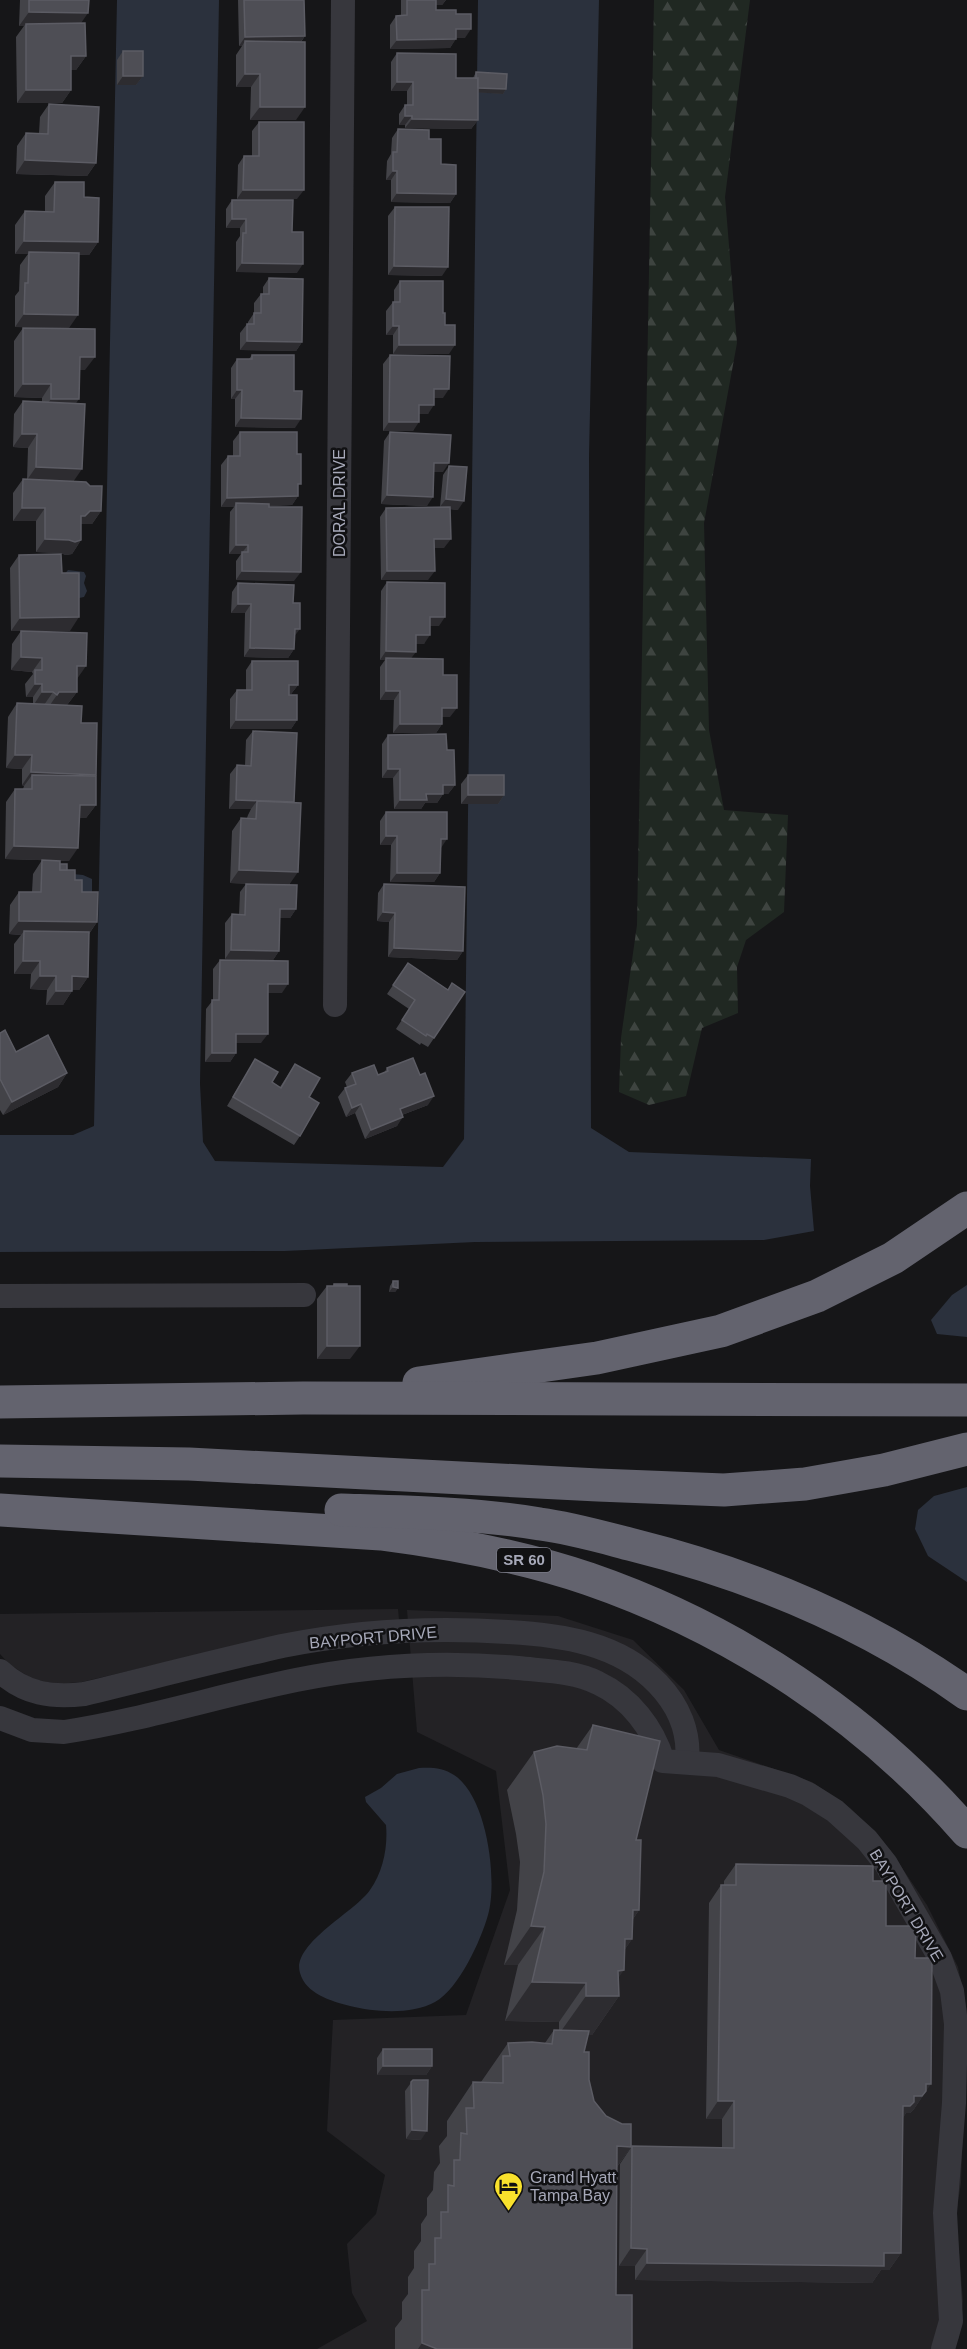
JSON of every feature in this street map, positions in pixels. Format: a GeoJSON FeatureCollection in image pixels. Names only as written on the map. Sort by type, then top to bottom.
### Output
{"type":"FeatureCollection","features":[{"type":"Feature","properties":{"kind":"highway"},"geometry":{"type":"LineString","coordinates":[[303,1398],[597,1358],[721,1330],[817,1296],[893,1258],[967,1208]]}},
{"type":"Feature","properties":{"kind":"highway"},"geometry":{"type":"LineString","coordinates":[[0,1402],[303,1398],[967,1400]]}},
{"type":"Feature","properties":{"kind":"highway"},"geometry":{"type":"LineString","coordinates":[[0,1461],[200,1465],[724,1490],[805,1484],[884,1470],[962,1451]]}},
{"type":"Feature","properties":{"kind":"highway","name":"SR 60"},"geometry":{"type":"LineString","coordinates":[[0,1500],[431,1513],[541,1524],[689,1559],[769,1587],[828,1611],[882,1640],[967,1694]]}},
{"type":"Feature","properties":{"kind":"highway","name":"SR 60"},"geometry":{"type":"LineString","coordinates":[[0,1510],[381,1534],[442,1542],[497,1553],[590,1579],[691,1622],[787,1675],[885,1749],[939,1800],[967,1832]]}},
{"type":"Feature","properties":{"kind":"street","name":"DORAL DRIVE"},"geometry":{"type":"LineString","coordinates":[[335,1005],[343,0]]}},
{"type":"Feature","properties":{"kind":"street"},"geometry":{"type":"LineString","coordinates":[[0,1296],[303,1295]]}},
{"type":"Feature","properties":{"kind":"street","name":"BAYPORT DRIVE"},"geometry":{"type":"LineString","coordinates":[[0,1671],[14,1683],[29,1690],[48,1696],[66,1696],[84,1694],[282,1647],[351,1636],[450,1630],[555,1635],[588,1643],[615,1653],[653,1679],[668,1695],[683,1724],[688,1743],[675,1762]]}},
{"type":"Feature","properties":{"kind":"street","name":"BAYPORT DRIVE"},"geometry":{"type":"LineString","coordinates":[[0,1718],[32,1730],[64,1732],[297,1680],[355,1671],[429,1664],[507,1667],[568,1674],[604,1686],[622,1698],[644,1721],[675,1762],[718,1764],[790,1786],[835,1811],[867,1840],[886,1864],[944,1965],[954,2000],[956,2039],[953,2125],[945,2213],[951,2321],[943,2349]]}},
{"type":"Feature","properties":{"kind":"shaded area"},"geometry":{"type":"Polygon","coordinates":[[[398,1609],[399,1620],[281,1635],[82,1682],[57,1684],[32,1679],[9,1664],[0,1654],[0,1614],[398,1609]]]}},
{"type":"Feature","properties":{"kind":"shaded area"},"geometry":{"type":"Polygon","coordinates":[[[407,1610],[558,1616],[633,1640],[684,1690],[719,1750],[812,1782],[850,1808],[890,1850],[927,1905],[958,1967],[967,2011],[961,2183],[956,2215],[963,2301],[959,2338],[953,2349],[317,2349],[367,2321],[352,2293],[347,2244],[376,2214],[385,2175],[327,2131],[333,2020],[466,2015],[510,1890],[496,1771],[417,1732],[407,1610]]]}},
{"type":"Feature","properties":{"kind":"green space"},"geometry":{"type":"Polygon","coordinates":[[[654,0],[750,0],[725,197],[737,343],[704,523],[709,730],[724,810],[788,815],[784,912],[746,940],[737,967],[738,1013],[702,1028],[686,1096],[649,1105],[619,1092],[621,1038],[637,925],[654,0]]]}},
{"type":"Feature","properties":{"kind":"water"},"geometry":{"type":"Polygon","coordinates":[[[117,0],[219,0],[200,1084],[203,1142],[215,1161],[443,1167],[464,1139],[478,0],[599,0],[589,456],[591,1128],[629,1152],[811,1159],[810,1186],[814,1231],[764,1240],[475,1242],[285,1251],[0,1252],[0,1135],[73,1135],[94,1126],[117,0]]]}},
{"type":"Feature","properties":{"kind":"water"},"geometry":{"type":"Polygon","coordinates":[[[68,570],[84,572],[87,591],[84,597],[79,598],[62,577],[68,570]]]}},
{"type":"Feature","properties":{"kind":"water"},"geometry":{"type":"Polygon","coordinates":[[[73,874],[92,879],[92,901],[79,901],[73,884],[73,874]]]}},
{"type":"Feature","properties":{"kind":"water"},"geometry":{"type":"Polygon","coordinates":[[[967,1285],[967,1337],[937,1334],[931,1320],[952,1295],[967,1285]]]}},
{"type":"Feature","properties":{"kind":"water"},"geometry":{"type":"Polygon","coordinates":[[[967,1487],[967,1582],[928,1556],[915,1529],[918,1510],[934,1496],[967,1487]]]}},
{"type":"Feature","properties":{"kind":"water"},"geometry":{"type":"Polygon","coordinates":[[[419,1768],[437,1769],[454,1775],[475,1801],[482,1819],[492,1881],[488,1915],[480,1937],[468,1963],[452,1986],[444,1996],[426,2006],[404,2011],[381,2011],[350,2006],[327,1999],[313,1991],[303,1980],[300,1973],[300,1962],[314,1940],[362,1899],[375,1883],[385,1850],[386,1825],[366,1802],[365,1797],[381,1788],[397,1774],[419,1768]]]}},
{"type":"Feature","properties":{"kind":"building"},"geometry":{"type":"Polygon","coordinates":[[[29,0],[89,0],[88,13],[29,12],[29,0]]]}},
{"type":"Feature","properties":{"kind":"building"},"geometry":{"type":"Polygon","coordinates":[[[244,0],[304,0],[305,36],[245,37],[244,0]]]}},
{"type":"Feature","properties":{"kind":"building"},"geometry":{"type":"Polygon","coordinates":[[[407,0],[436,0],[436,10],[456,10],[456,14],[471,14],[471,29],[456,29],[456,39],[397,40],[396,16],[407,15],[407,0]]]}},
{"type":"Feature","properties":{"kind":"building"},"geometry":{"type":"Polygon","coordinates":[[[85,23],[86,56],[71,56],[71,90],[26,90],[26,24],[85,23]]]}},
{"type":"Feature","properties":{"kind":"building"},"geometry":{"type":"Polygon","coordinates":[[[245,41],[305,42],[305,107],[260,107],[260,74],[245,74],[245,41]]]}},
{"type":"Feature","properties":{"kind":"building"},"geometry":{"type":"Polygon","coordinates":[[[123,51],[143,51],[143,76],[123,76],[123,51]]]}},
{"type":"Feature","properties":{"kind":"building"},"geometry":{"type":"Polygon","coordinates":[[[397,53],[456,54],[456,78],[478,78],[478,120],[412,119],[412,116],[405,116],[405,105],[413,105],[413,82],[397,82],[397,53]]]}},
{"type":"Feature","properties":{"kind":"building"},"geometry":{"type":"Polygon","coordinates":[[[476,72],[507,74],[506,89],[478,88],[476,72]]]}},
{"type":"Feature","properties":{"kind":"building"},"geometry":{"type":"Polygon","coordinates":[[[49,104],[99,107],[96,163],[25,160],[26,133],[48,134],[49,104]]]}},
{"type":"Feature","properties":{"kind":"building"},"geometry":{"type":"Polygon","coordinates":[[[259,122],[304,122],[304,190],[243,190],[244,156],[259,156],[259,122]]]}},
{"type":"Feature","properties":{"kind":"building"},"geometry":{"type":"Polygon","coordinates":[[[398,129],[429,130],[429,139],[441,139],[441,164],[456,165],[456,194],[397,193],[397,171],[393,171],[393,152],[397,152],[398,129]]]}},
{"type":"Feature","properties":{"kind":"building"},"geometry":{"type":"Polygon","coordinates":[[[55,182],[84,182],[84,197],[99,198],[98,242],[24,241],[25,211],[54,212],[55,182]]]}},
{"type":"Feature","properties":{"kind":"building"},"geometry":{"type":"Polygon","coordinates":[[[232,200],[293,200],[292,232],[303,232],[303,264],[242,263],[246,219],[232,219],[232,200]]]}},
{"type":"Feature","properties":{"kind":"building"},"geometry":{"type":"Polygon","coordinates":[[[395,207],[449,207],[448,267],[394,266],[395,207]]]}},
{"type":"Feature","properties":{"kind":"building"},"geometry":{"type":"Polygon","coordinates":[[[29,252],[79,253],[78,315],[24,314],[29,252]]]}},
{"type":"Feature","properties":{"kind":"building"},"geometry":{"type":"Polygon","coordinates":[[[269,278],[303,279],[302,342],[247,341],[247,324],[254,324],[254,313],[261,313],[261,294],[269,294],[269,278]]]}},
{"type":"Feature","properties":{"kind":"building"},"geometry":{"type":"Polygon","coordinates":[[[400,281],[443,281],[445,325],[455,325],[455,345],[399,345],[399,326],[393,326],[393,302],[400,302],[400,281]]]}},
{"type":"Feature","properties":{"kind":"building"},"geometry":{"type":"Polygon","coordinates":[[[23,328],[95,329],[95,357],[80,357],[79,399],[51,399],[51,384],[23,384],[23,328]]]}},
{"type":"Feature","properties":{"kind":"building"},"geometry":{"type":"Polygon","coordinates":[[[252,355],[294,355],[294,391],[302,391],[301,419],[241,418],[242,390],[237,390],[237,359],[252,359],[252,355]]]}},
{"type":"Feature","properties":{"kind":"building"},"geometry":{"type":"Polygon","coordinates":[[[390,355],[450,356],[449,389],[434,389],[434,405],[419,405],[419,422],[389,422],[390,355]]]}},
{"type":"Feature","properties":{"kind":"building"},"geometry":{"type":"Polygon","coordinates":[[[23,401],[85,404],[82,469],[36,467],[37,434],[22,434],[23,401]]]}},
{"type":"Feature","properties":{"kind":"building"},"geometry":{"type":"Polygon","coordinates":[[[240,432],[297,432],[297,454],[301,454],[301,484],[298,484],[298,496],[227,498],[228,456],[240,456],[240,432]]]}},
{"type":"Feature","properties":{"kind":"building"},"geometry":{"type":"Polygon","coordinates":[[[390,432],[451,435],[449,463],[434,463],[433,497],[387,495],[390,432]]]}},
{"type":"Feature","properties":{"kind":"building"},"geometry":{"type":"Polygon","coordinates":[[[449,466],[467,467],[464,501],[446,499],[449,466]]]}},
{"type":"Feature","properties":{"kind":"building"},"geometry":{"type":"Polygon","coordinates":[[[23,479],[86,482],[90,486],[102,486],[101,511],[90,511],[85,516],[81,516],[81,540],[75,542],[45,539],[45,508],[22,508],[23,479]]]}},
{"type":"Feature","properties":{"kind":"building"},"geometry":{"type":"Polygon","coordinates":[[[236,503],[269,504],[269,507],[302,507],[301,572],[242,571],[242,552],[248,552],[248,545],[236,545],[236,503]]]}},
{"type":"Feature","properties":{"kind":"building"},"geometry":{"type":"Polygon","coordinates":[[[450,507],[451,539],[434,539],[435,571],[387,571],[386,508],[450,507]]]}},
{"type":"Feature","properties":{"kind":"building"},"geometry":{"type":"Polygon","coordinates":[[[61,554],[62,573],[79,573],[79,617],[20,618],[19,555],[61,554]]]}},
{"type":"Feature","properties":{"kind":"building"},"geometry":{"type":"Polygon","coordinates":[[[387,582],[445,583],[445,617],[430,617],[430,635],[416,635],[416,652],[386,651],[387,582]]]}},
{"type":"Feature","properties":{"kind":"building"},"geometry":{"type":"Polygon","coordinates":[[[238,583],[294,585],[293,603],[300,603],[300,629],[295,629],[294,649],[250,648],[251,604],[238,604],[238,583]]]}},
{"type":"Feature","properties":{"kind":"building"},"geometry":{"type":"Polygon","coordinates":[[[21,631],[87,633],[86,666],[77,666],[77,692],[59,692],[57,695],[53,692],[42,692],[42,684],[35,684],[35,670],[42,670],[42,658],[21,657],[21,631]]]}},
{"type":"Feature","properties":{"kind":"building"},"geometry":{"type":"Polygon","coordinates":[[[386,658],[443,659],[443,675],[457,675],[457,708],[442,708],[442,724],[400,724],[400,691],[386,691],[386,658]]]}},
{"type":"Feature","properties":{"kind":"building"},"geometry":{"type":"Polygon","coordinates":[[[252,661],[298,661],[298,685],[289,685],[289,695],[297,695],[297,720],[236,720],[237,690],[252,690],[252,661]]]}},
{"type":"Feature","properties":{"kind":"building"},"geometry":{"type":"Polygon","coordinates":[[[17,703],[82,706],[81,723],[97,723],[96,775],[31,772],[32,755],[15,755],[17,703]]]}},
{"type":"Feature","properties":{"kind":"building"},"geometry":{"type":"Polygon","coordinates":[[[253,731],[297,733],[294,802],[236,800],[237,765],[251,766],[253,731]]]}},
{"type":"Feature","properties":{"kind":"building"},"geometry":{"type":"Polygon","coordinates":[[[446,734],[447,750],[454,750],[455,785],[443,785],[443,794],[426,794],[427,800],[400,800],[400,769],[388,769],[388,735],[446,734]]]}},
{"type":"Feature","properties":{"kind":"building"},"geometry":{"type":"Polygon","coordinates":[[[32,775],[96,776],[96,805],[80,805],[78,848],[14,846],[15,789],[32,789],[32,775]]]}},
{"type":"Feature","properties":{"kind":"building"},"geometry":{"type":"Polygon","coordinates":[[[468,775],[504,775],[504,795],[468,795],[468,775]]]}},
{"type":"Feature","properties":{"kind":"building"},"geometry":{"type":"Polygon","coordinates":[[[257,801],[301,803],[298,872],[239,870],[241,818],[256,819],[257,801]]]}},
{"type":"Feature","properties":{"kind":"building"},"geometry":{"type":"Polygon","coordinates":[[[386,812],[447,812],[447,839],[441,839],[440,873],[397,873],[397,836],[386,836],[386,812]]]}},
{"type":"Feature","properties":{"kind":"building"},"geometry":{"type":"Polygon","coordinates":[[[42,860],[60,861],[60,870],[75,870],[75,880],[82,880],[82,892],[98,892],[97,922],[19,921],[19,892],[41,892],[42,860]]]}},
{"type":"Feature","properties":{"kind":"building"},"geometry":{"type":"Polygon","coordinates":[[[60,864],[67,864],[67,870],[60,870],[60,864]]]}},
{"type":"Feature","properties":{"kind":"building"},"geometry":{"type":"Polygon","coordinates":[[[246,884],[297,885],[296,909],[280,909],[279,951],[231,950],[232,914],[245,915],[246,884]]]}},
{"type":"Feature","properties":{"kind":"building"},"geometry":{"type":"Polygon","coordinates":[[[384,884],[465,887],[463,951],[394,948],[395,913],[383,912],[384,884]]]}},
{"type":"Feature","properties":{"kind":"building"},"geometry":{"type":"Polygon","coordinates":[[[24,931],[89,932],[88,977],[72,976],[72,991],[56,991],[56,976],[40,976],[40,961],[23,961],[24,931]]]}},
{"type":"Feature","properties":{"kind":"building"},"geometry":{"type":"Polygon","coordinates":[[[220,960],[288,961],[288,984],[268,984],[268,1034],[236,1034],[236,1053],[212,1053],[212,1000],[219,1000],[220,960]]]}},
{"type":"Feature","properties":{"kind":"building"},"geometry":{"type":"Polygon","coordinates":[[[408,963],[448,990],[452,983],[465,992],[434,1038],[427,1034],[426,1036],[402,1020],[415,1000],[393,985],[408,963]]]}},
{"type":"Feature","properties":{"kind":"building"},"geometry":{"type":"Polygon","coordinates":[[[5,1030],[16,1052],[48,1035],[67,1073],[12,1102],[0,1079],[0,1033],[5,1030]]]}},
{"type":"Feature","properties":{"kind":"building"},"geometry":{"type":"Polygon","coordinates":[[[413,1058],[420,1075],[425,1073],[434,1096],[400,1109],[403,1117],[371,1130],[361,1104],[352,1108],[345,1088],[356,1084],[352,1073],[374,1065],[378,1075],[388,1071],[387,1068],[413,1058]]]}},
{"type":"Feature","properties":{"kind":"building"},"geometry":{"type":"Polygon","coordinates":[[[255,1059],[278,1072],[272,1082],[281,1088],[295,1064],[320,1078],[309,1097],[319,1103],[300,1136],[233,1097],[255,1059]]]}},
{"type":"Feature","properties":{"kind":"building"},"geometry":{"type":"Polygon","coordinates":[[[393,1281],[398,1281],[398,1288],[393,1287],[393,1281]]]}},
{"type":"Feature","properties":{"kind":"building"},"geometry":{"type":"Polygon","coordinates":[[[334,1284],[347,1284],[347,1286],[334,1286],[334,1284]]]}},
{"type":"Feature","properties":{"kind":"building"},"geometry":{"type":"Polygon","coordinates":[[[327,1286],[360,1286],[360,1346],[327,1346],[327,1286]]]}},
{"type":"Feature","properties":{"kind":"building"},"geometry":{"type":"Polygon","coordinates":[[[593,1725],[660,1741],[636,1840],[641,1840],[639,1910],[633,1910],[632,1939],[625,1939],[624,1970],[618,1971],[619,1996],[586,1996],[586,1983],[532,1982],[545,1927],[531,1926],[544,1872],[546,1824],[543,1795],[534,1752],[557,1746],[587,1750],[593,1725]]]}},
{"type":"Feature","properties":{"kind":"building"},"geometry":{"type":"Polygon","coordinates":[[[736,1864],[873,1866],[873,1881],[886,1881],[886,1926],[916,1926],[915,1958],[932,1958],[931,2084],[926,2084],[926,2091],[922,2096],[914,2096],[914,2102],[910,2106],[903,2106],[901,2253],[884,2253],[884,2266],[647,2263],[647,2249],[631,2248],[632,2146],[734,2148],[734,2101],[718,2101],[721,1885],[736,1885],[736,1864]]]}},
{"type":"Feature","properties":{"kind":"building","name":"Grand Hyatt Tampa Bay"},"geometry":{"type":"Polygon","coordinates":[[[554,2030],[589,2031],[584,2052],[589,2052],[589,2080],[594,2101],[606,2116],[622,2124],[631,2124],[631,2147],[617,2146],[616,2295],[632,2295],[632,2349],[437,2349],[422,2343],[422,2290],[429,2290],[429,2264],[435,2264],[435,2238],[441,2238],[441,2212],[448,2212],[448,2185],[454,2186],[454,2160],[460,2160],[461,2133],[467,2134],[466,2108],[474,2108],[473,2082],[503,2083],[503,2056],[510,2056],[508,2043],[552,2044],[554,2030]]]}},
{"type":"Feature","properties":{"kind":"building"},"geometry":{"type":"Polygon","coordinates":[[[383,2049],[432,2049],[432,2066],[383,2066],[383,2049]]]}},
{"type":"Feature","properties":{"kind":"building"},"geometry":{"type":"Polygon","coordinates":[[[428,2080],[427,2131],[412,2130],[411,2082],[428,2080]]]}},
{"type":"Feature","properties":{"kind":"place","name":"Grand Hyatt Tampa Bay"},"geometry":{"type":"Point","coordinates":[509,2212]}}]}
